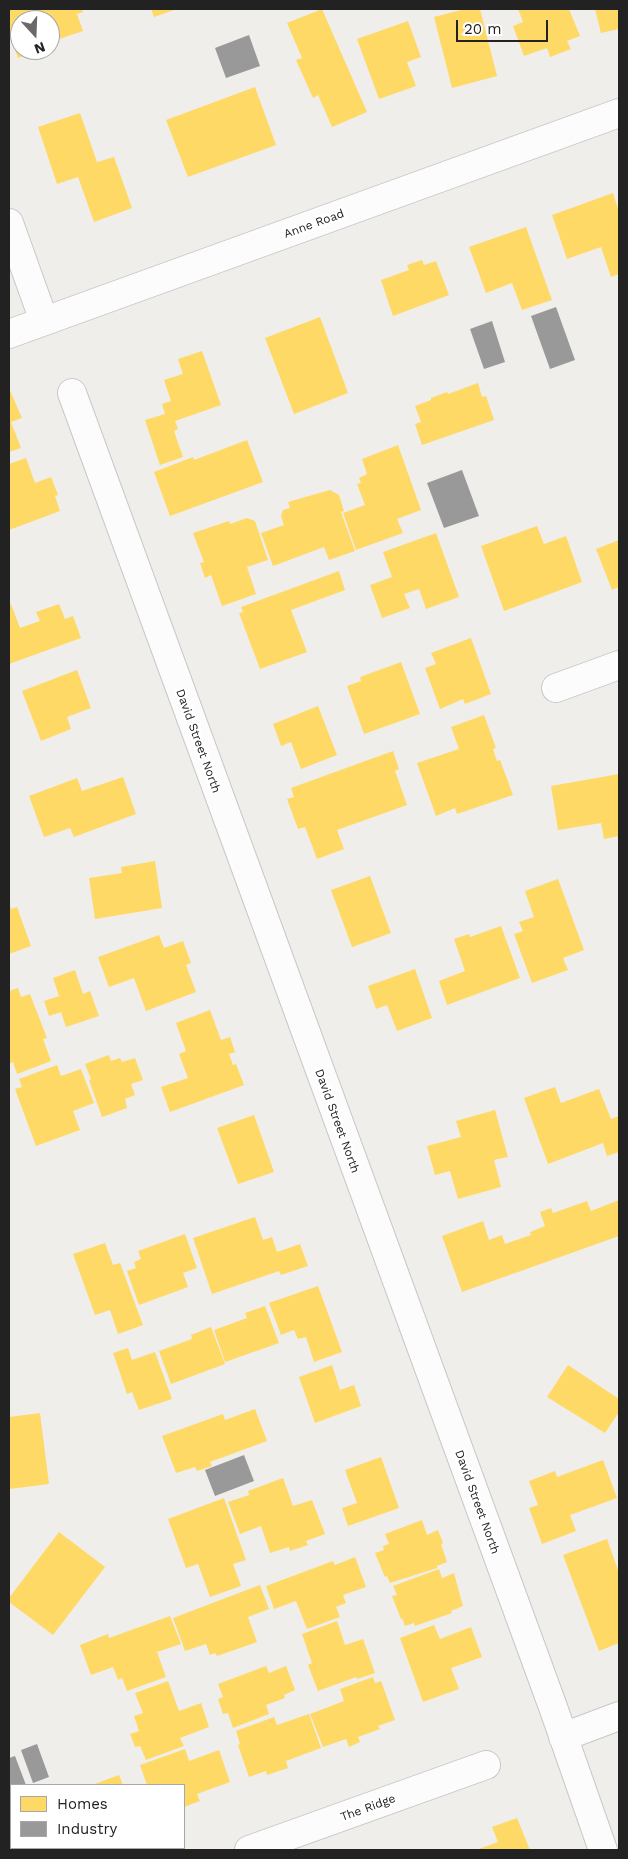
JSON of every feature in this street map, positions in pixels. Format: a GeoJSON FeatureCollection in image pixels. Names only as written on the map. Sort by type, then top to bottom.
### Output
{"type":"FeatureCollection","features":[{"type":"Feature","properties":{"kind":"street","name":"Anne Road"},"geometry":{"type":"LineString","coordinates":[[9,334],[619,113]]}},
{"type":"Feature","properties":{"kind":"street"},"geometry":{"type":"LineString","coordinates":[[9,223],[44,321]]}},
{"type":"Feature","properties":{"kind":"street","name":"David Street North"},"geometry":{"type":"LineString","coordinates":[[72,392],[563,1737],[602,1850]]}},
{"type":"Feature","properties":{"kind":"street"},"geometry":{"type":"LineString","coordinates":[[556,688],[619,665]]}},
{"type":"Feature","properties":{"kind":"street"},"geometry":{"type":"LineString","coordinates":[[563,1737],[619,1716]]}},
{"type":"Feature","properties":{"kind":"street","name":"The Ridge"},"geometry":{"type":"LineString","coordinates":[[249,1850],[486,1765]]}},
{"type":"Feature","properties":{"kind":"building: Homes"},"geometry":{"type":"Polygon","coordinates":[[[9,9],[82,9],[83,12],[77,14],[83,31],[60,39],[60,10],[10,10],[10,37],[9,9]]]}},
{"type":"Feature","properties":{"kind":"building: Homes"},"geometry":{"type":"Polygon","coordinates":[[[151,9],[177,9],[154,17],[151,9]]]}},
{"type":"Feature","properties":{"kind":"building: Homes"},"geometry":{"type":"Polygon","coordinates":[[[322,9],[367,112],[332,127],[318,95],[313,98],[296,60],[302,58],[287,23],[322,9]]]}},
{"type":"Feature","properties":{"kind":"building: Homes"},"geometry":{"type":"Polygon","coordinates":[[[465,9],[480,9],[497,76],[452,88],[434,17],[465,9]]]}},
{"type":"Feature","properties":{"kind":"building: Homes"},"geometry":{"type":"Polygon","coordinates":[[[518,9],[569,9],[580,36],[567,41],[571,49],[550,57],[547,48],[524,56],[513,26],[523,22],[518,9]]]}},
{"type":"Feature","properties":{"kind":"building: Homes"},"geometry":{"type":"Polygon","coordinates":[[[595,9],[619,9],[619,29],[601,33],[595,9]]]}},
{"type":"Feature","properties":{"kind":"building: Homes"},"geometry":{"type":"Polygon","coordinates":[[[408,21],[421,57],[407,62],[416,86],[379,99],[357,39],[408,21]]]}},
{"type":"Feature","properties":{"kind":"building: Homes"},"geometry":{"type":"Polygon","coordinates":[[[255,87],[276,145],[188,177],[166,120],[255,87]]]}},
{"type":"Feature","properties":{"kind":"building: Homes"},"geometry":{"type":"Polygon","coordinates":[[[80,113],[97,162],[114,157],[132,208],[94,222],[78,177],[57,184],[38,127],[80,113]]]}},
{"type":"Feature","properties":{"kind":"building: Homes"},"geometry":{"type":"Polygon","coordinates":[[[613,193],[619,212],[619,274],[611,277],[601,247],[567,259],[552,215],[613,193]]]}},
{"type":"Feature","properties":{"kind":"building: Homes"},"geometry":{"type":"Polygon","coordinates":[[[526,227],[552,300],[522,310],[512,283],[486,293],[469,247],[526,227]]]}},
{"type":"Feature","properties":{"kind":"building: Homes"},"geometry":{"type":"Polygon","coordinates":[[[422,260],[424,265],[436,261],[449,295],[393,316],[381,280],[409,270],[407,265],[422,260]]]}},
{"type":"Feature","properties":{"kind":"building: Homes"},"geometry":{"type":"Polygon","coordinates":[[[320,317],[348,393],[294,414],[265,338],[320,317]]]}},
{"type":"Feature","properties":{"kind":"building: Homes"},"geometry":{"type":"Polygon","coordinates":[[[202,351],[221,405],[175,421],[178,429],[174,431],[183,457],[160,465],[145,420],[165,414],[162,404],[171,401],[164,380],[183,374],[178,359],[202,351]]]}},
{"type":"Feature","properties":{"kind":"building: Homes"},"geometry":{"type":"Polygon","coordinates":[[[478,383],[482,397],[486,396],[494,420],[422,445],[415,424],[421,422],[415,406],[447,392],[448,394],[478,383]]]}},
{"type":"Feature","properties":{"kind":"building: Homes"},"geometry":{"type":"Polygon","coordinates":[[[9,388],[22,418],[11,422],[21,448],[9,452],[9,388]]]}},
{"type":"Feature","properties":{"kind":"building: Homes"},"geometry":{"type":"Polygon","coordinates":[[[247,440],[263,482],[170,516],[154,472],[193,457],[194,460],[247,440]]]}},
{"type":"Feature","properties":{"kind":"building: Homes"},"geometry":{"type":"Polygon","coordinates":[[[398,445],[421,510],[397,519],[403,533],[356,550],[343,513],[365,505],[357,484],[361,483],[359,478],[367,474],[362,459],[398,445]]]}},
{"type":"Feature","properties":{"kind":"building: Homes"},"geometry":{"type":"Polygon","coordinates":[[[26,458],[35,483],[51,477],[58,495],[55,496],[60,511],[9,530],[9,464],[26,458]]]}},
{"type":"Feature","properties":{"kind":"building: Homes"},"geometry":{"type":"Polygon","coordinates":[[[330,490],[339,495],[344,511],[341,512],[355,551],[329,560],[324,547],[273,566],[261,533],[284,525],[281,516],[283,510],[290,508],[288,502],[330,490]]]}},
{"type":"Feature","properties":{"kind":"building: Homes"},"geometry":{"type":"Polygon","coordinates":[[[247,518],[255,521],[268,560],[247,567],[256,594],[222,606],[211,575],[205,578],[200,563],[204,562],[193,533],[229,521],[230,524],[247,518]]]}},
{"type":"Feature","properties":{"kind":"building: Homes"},"geometry":{"type":"Polygon","coordinates":[[[537,526],[544,544],[566,536],[582,582],[504,611],[481,546],[537,526]]]}},
{"type":"Feature","properties":{"kind":"building: Homes"},"geometry":{"type":"Polygon","coordinates":[[[436,533],[459,597],[426,609],[419,589],[404,594],[410,608],[382,618],[370,585],[392,577],[383,552],[436,533]]]}},
{"type":"Feature","properties":{"kind":"building: Homes"},"geometry":{"type":"Polygon","coordinates":[[[619,540],[619,587],[612,590],[596,549],[619,540]]]}},
{"type":"Feature","properties":{"kind":"building: Homes"},"geometry":{"type":"Polygon","coordinates":[[[339,571],[345,590],[291,610],[307,652],[260,669],[239,613],[243,612],[241,607],[339,571]]]}},
{"type":"Feature","properties":{"kind":"building: Homes"},"geometry":{"type":"Polygon","coordinates":[[[11,604],[20,628],[40,621],[36,612],[59,604],[65,619],[73,616],[81,638],[9,664],[9,605],[11,604]]]}},
{"type":"Feature","properties":{"kind":"building: Homes"},"geometry":{"type":"Polygon","coordinates":[[[471,638],[491,694],[465,704],[463,699],[440,709],[425,668],[436,664],[431,653],[471,638]]]}},
{"type":"Feature","properties":{"kind":"building: Homes"},"geometry":{"type":"Polygon","coordinates":[[[401,662],[420,714],[364,734],[347,686],[361,681],[360,677],[401,662]]]}},
{"type":"Feature","properties":{"kind":"building: Homes"},"geometry":{"type":"Polygon","coordinates":[[[77,670],[91,708],[67,717],[71,729],[41,741],[22,691],[77,670]]]}},
{"type":"Feature","properties":{"kind":"building: Homes"},"geometry":{"type":"Polygon","coordinates":[[[318,706],[337,755],[301,769],[291,742],[281,746],[273,724],[318,706]]]}},
{"type":"Feature","properties":{"kind":"building: Homes"},"geometry":{"type":"Polygon","coordinates":[[[484,715],[496,748],[493,749],[497,761],[500,760],[513,795],[457,814],[455,808],[436,816],[417,763],[459,749],[451,727],[484,715]]]}},
{"type":"Feature","properties":{"kind":"building: Homes"},"geometry":{"type":"Polygon","coordinates":[[[393,751],[399,769],[395,771],[407,805],[337,830],[344,849],[317,859],[305,827],[298,829],[287,799],[294,797],[291,788],[393,751]]]}},
{"type":"Feature","properties":{"kind":"building: Homes"},"geometry":{"type":"Polygon","coordinates":[[[619,774],[619,836],[604,839],[601,823],[558,830],[551,786],[619,774]]]}},
{"type":"Feature","properties":{"kind":"building: Homes"},"geometry":{"type":"Polygon","coordinates":[[[123,777],[136,814],[74,837],[70,828],[44,837],[29,796],[77,778],[82,791],[123,777]]]}},
{"type":"Feature","properties":{"kind":"building: Homes"},"geometry":{"type":"Polygon","coordinates":[[[155,861],[162,908],[95,919],[89,878],[122,873],[121,867],[155,861]]]}},
{"type":"Feature","properties":{"kind":"building: Homes"},"geometry":{"type":"Polygon","coordinates":[[[370,876],[391,933],[352,947],[331,890],[370,876]]]}},
{"type":"Feature","properties":{"kind":"building: Homes"},"geometry":{"type":"Polygon","coordinates":[[[558,879],[584,950],[563,958],[568,970],[532,983],[514,934],[523,931],[519,922],[534,917],[525,891],[558,879]]]}},
{"type":"Feature","properties":{"kind":"building: Homes"},"geometry":{"type":"Polygon","coordinates":[[[9,902],[11,909],[17,907],[31,946],[9,954],[9,902]]]}},
{"type":"Feature","properties":{"kind":"building: Homes"},"geometry":{"type":"Polygon","coordinates":[[[501,926],[520,978],[447,1005],[439,981],[465,971],[454,939],[469,934],[470,937],[501,926]]]}},
{"type":"Feature","properties":{"kind":"building: Homes"},"geometry":{"type":"Polygon","coordinates":[[[159,935],[164,948],[183,941],[191,963],[186,965],[196,992],[146,1011],[134,978],[109,987],[98,957],[159,935]]]}},
{"type":"Feature","properties":{"kind":"building: Homes"},"geometry":{"type":"Polygon","coordinates":[[[415,969],[432,1018],[397,1031],[387,1005],[376,1009],[368,986],[415,969]]]}},
{"type":"Feature","properties":{"kind":"building: Homes"},"geometry":{"type":"Polygon","coordinates":[[[75,970],[83,994],[90,991],[99,1016],[66,1027],[61,1012],[49,1016],[44,1001],[59,996],[53,978],[75,970]]]}},
{"type":"Feature","properties":{"kind":"building: Homes"},"geometry":{"type":"Polygon","coordinates":[[[18,988],[21,997],[30,994],[47,1038],[43,1039],[51,1061],[17,1074],[13,1062],[9,1064],[9,991],[18,988]]]}},
{"type":"Feature","properties":{"kind":"building: Homes"},"geometry":{"type":"Polygon","coordinates":[[[210,1010],[221,1040],[230,1037],[235,1052],[229,1054],[233,1065],[236,1064],[244,1085],[170,1112],[161,1087],[188,1078],[179,1054],[186,1051],[176,1023],[210,1010]]]}},
{"type":"Feature","properties":{"kind":"building: Homes"},"geometry":{"type":"Polygon","coordinates":[[[109,1055],[111,1061],[120,1058],[122,1062],[135,1058],[143,1080],[131,1084],[135,1095],[125,1099],[127,1108],[102,1117],[85,1064],[109,1055]]]}},
{"type":"Feature","properties":{"kind":"building: Homes"},"geometry":{"type":"Polygon","coordinates":[[[57,1065],[61,1076],[81,1069],[94,1103],[73,1111],[80,1130],[36,1146],[15,1089],[22,1087],[19,1079],[57,1065]]]}},
{"type":"Feature","properties":{"kind":"building: Homes"},"geometry":{"type":"Polygon","coordinates":[[[555,1087],[561,1103],[599,1089],[611,1119],[619,1116],[619,1152],[607,1156],[603,1143],[548,1164],[524,1098],[555,1087]]]}},
{"type":"Feature","properties":{"kind":"building: Homes"},"geometry":{"type":"Polygon","coordinates":[[[495,1110],[508,1157],[494,1160],[501,1187],[458,1199],[450,1171],[435,1175],[427,1146],[461,1137],[456,1121],[495,1110]]]}},
{"type":"Feature","properties":{"kind":"building: Homes"},"geometry":{"type":"Polygon","coordinates":[[[254,1115],[274,1172],[238,1184],[217,1128],[254,1115]]]}},
{"type":"Feature","properties":{"kind":"building: Homes"},"geometry":{"type":"Polygon","coordinates":[[[619,1200],[619,1236],[462,1292],[442,1236],[483,1221],[489,1240],[502,1235],[505,1244],[531,1235],[530,1232],[545,1226],[540,1212],[551,1208],[553,1213],[587,1201],[591,1211],[619,1200]]]}},
{"type":"Feature","properties":{"kind":"building: Homes"},"geometry":{"type":"Polygon","coordinates":[[[255,1217],[263,1240],[272,1237],[277,1252],[300,1244],[308,1266],[281,1275],[279,1271],[212,1294],[193,1238],[255,1217]]]}},
{"type":"Feature","properties":{"kind":"building: Homes"},"geometry":{"type":"Polygon","coordinates":[[[185,1234],[197,1268],[183,1273],[188,1287],[139,1305],[127,1271],[136,1268],[134,1262],[141,1259],[138,1251],[185,1234]]]}},
{"type":"Feature","properties":{"kind":"building: Homes"},"geometry":{"type":"Polygon","coordinates":[[[105,1243],[113,1265],[120,1263],[143,1325],[118,1334],[110,1310],[95,1315],[73,1254],[105,1243]]]}},
{"type":"Feature","properties":{"kind":"building: Homes"},"geometry":{"type":"Polygon","coordinates":[[[318,1286],[342,1352],[314,1362],[306,1337],[298,1339],[294,1330],[281,1335],[269,1303],[318,1286]]]}},
{"type":"Feature","properties":{"kind":"building: Homes"},"geometry":{"type":"Polygon","coordinates":[[[265,1306],[279,1343],[225,1362],[214,1330],[247,1318],[245,1313],[265,1306]]]}},
{"type":"Feature","properties":{"kind":"building: Homes"},"geometry":{"type":"Polygon","coordinates":[[[211,1327],[225,1364],[171,1384],[159,1351],[192,1339],[191,1335],[211,1327]]]}},
{"type":"Feature","properties":{"kind":"building: Homes"},"geometry":{"type":"Polygon","coordinates":[[[128,1348],[132,1360],[155,1352],[172,1399],[139,1410],[132,1392],[127,1394],[113,1353],[128,1348]]]}},
{"type":"Feature","properties":{"kind":"building: Homes"},"geometry":{"type":"Polygon","coordinates":[[[332,1365],[340,1390],[354,1385],[361,1406],[315,1423],[299,1377],[332,1365]]]}},
{"type":"Feature","properties":{"kind":"building: Homes"},"geometry":{"type":"Polygon","coordinates":[[[568,1365],[619,1399],[619,1412],[605,1433],[547,1397],[568,1365]]]}},
{"type":"Feature","properties":{"kind":"building: Homes"},"geometry":{"type":"Polygon","coordinates":[[[255,1409],[267,1441],[210,1462],[212,1466],[197,1471],[195,1467],[176,1473],[162,1436],[223,1414],[225,1420],[255,1409]]]}},
{"type":"Feature","properties":{"kind":"building: Homes"},"geometry":{"type":"Polygon","coordinates":[[[40,1413],[49,1484],[10,1489],[9,1417],[40,1413]]]}},
{"type":"Feature","properties":{"kind":"building: Homes"},"geometry":{"type":"Polygon","coordinates":[[[381,1457],[399,1508],[348,1526],[342,1508],[357,1503],[345,1470],[381,1457]]]}},
{"type":"Feature","properties":{"kind":"building: Homes"},"geometry":{"type":"Polygon","coordinates":[[[603,1460],[617,1498],[570,1515],[576,1531],[542,1544],[529,1508],[538,1505],[529,1481],[555,1471],[557,1477],[603,1460]]]}},
{"type":"Feature","properties":{"kind":"building: Homes"},"geometry":{"type":"Polygon","coordinates":[[[283,1478],[293,1506],[312,1500],[325,1534],[306,1541],[308,1545],[290,1551],[289,1547],[270,1553],[261,1526],[240,1534],[228,1502],[249,1495],[248,1491],[283,1478]]]}},
{"type":"Feature","properties":{"kind":"building: Homes"},"geometry":{"type":"Polygon","coordinates":[[[224,1498],[246,1560],[233,1564],[241,1586],[210,1597],[198,1564],[186,1568],[168,1519],[224,1498]]]}},
{"type":"Feature","properties":{"kind":"building: Homes"},"geometry":{"type":"Polygon","coordinates":[[[422,1520],[427,1535],[438,1530],[447,1562],[437,1566],[437,1568],[390,1583],[387,1576],[385,1577],[375,1553],[384,1550],[383,1546],[389,1544],[385,1534],[422,1520]]]}},
{"type":"Feature","properties":{"kind":"building: Homes"},"geometry":{"type":"Polygon","coordinates":[[[59,1532],[105,1567],[53,1635],[9,1602],[9,1598],[59,1532]]]}},
{"type":"Feature","properties":{"kind":"building: Homes"},"geometry":{"type":"Polygon","coordinates":[[[607,1539],[619,1573],[619,1643],[599,1651],[563,1555],[607,1539]]]}},
{"type":"Feature","properties":{"kind":"building: Homes"},"geometry":{"type":"Polygon","coordinates":[[[355,1557],[366,1587],[343,1595],[346,1603],[336,1607],[340,1617],[307,1629],[296,1601],[274,1609],[266,1586],[333,1561],[335,1565],[355,1557]]]}},
{"type":"Feature","properties":{"kind":"building: Homes"},"geometry":{"type":"Polygon","coordinates":[[[439,1569],[442,1578],[454,1573],[463,1606],[451,1611],[452,1613],[415,1626],[414,1623],[405,1626],[392,1596],[397,1595],[393,1586],[439,1569]]]}},
{"type":"Feature","properties":{"kind":"building: Homes"},"geometry":{"type":"Polygon","coordinates":[[[260,1585],[269,1609],[248,1617],[257,1642],[217,1656],[215,1653],[210,1655],[206,1644],[185,1651],[173,1618],[260,1585]]]}},
{"type":"Feature","properties":{"kind":"building: Homes"},"geometry":{"type":"Polygon","coordinates":[[[170,1616],[181,1644],[157,1652],[166,1677],[127,1691],[122,1678],[118,1680],[113,1667],[91,1675],[80,1645],[108,1634],[109,1638],[170,1616]]]}},
{"type":"Feature","properties":{"kind":"building: Homes"},"geometry":{"type":"Polygon","coordinates":[[[337,1621],[345,1645],[363,1639],[375,1673],[357,1679],[356,1677],[318,1691],[308,1665],[312,1663],[302,1634],[337,1621]]]}},
{"type":"Feature","properties":{"kind":"building: Homes"},"geometry":{"type":"Polygon","coordinates":[[[434,1625],[440,1639],[471,1627],[482,1657],[451,1668],[459,1689],[423,1702],[400,1638],[434,1625]]]}},
{"type":"Feature","properties":{"kind":"building: Homes"},"geometry":{"type":"Polygon","coordinates":[[[266,1666],[269,1673],[286,1666],[295,1690],[284,1695],[285,1698],[266,1705],[269,1714],[233,1728],[228,1713],[223,1714],[218,1699],[223,1697],[218,1684],[266,1666]]]}},
{"type":"Feature","properties":{"kind":"building: Homes"},"geometry":{"type":"Polygon","coordinates":[[[373,1677],[375,1683],[381,1681],[395,1720],[378,1726],[380,1729],[358,1737],[360,1742],[349,1747],[346,1739],[323,1747],[310,1714],[344,1701],[340,1689],[373,1677]]]}},
{"type":"Feature","properties":{"kind":"building: Homes"},"geometry":{"type":"Polygon","coordinates":[[[168,1681],[179,1711],[201,1703],[209,1727],[180,1738],[184,1746],[146,1760],[140,1746],[135,1747],[130,1734],[139,1731],[134,1716],[143,1713],[135,1693],[168,1681]]]}},
{"type":"Feature","properties":{"kind":"building: Homes"},"geometry":{"type":"Polygon","coordinates":[[[309,1714],[321,1748],[286,1761],[288,1768],[267,1775],[266,1771],[249,1777],[238,1745],[240,1744],[236,1731],[274,1717],[277,1725],[309,1714]]]}},
{"type":"Feature","properties":{"kind":"building: Homes"},"geometry":{"type":"Polygon","coordinates":[[[185,1749],[189,1761],[219,1750],[230,1782],[197,1794],[200,1801],[185,1807],[185,1784],[147,1784],[140,1765],[185,1749]]]}},
{"type":"Feature","properties":{"kind":"building: Homes"},"geometry":{"type":"Polygon","coordinates":[[[119,1775],[123,1784],[95,1784],[119,1775]]]}},
{"type":"Feature","properties":{"kind":"building: Homes"},"geometry":{"type":"Polygon","coordinates":[[[9,1803],[10,1849],[32,1850],[9,1850],[9,1803]]]}},
{"type":"Feature","properties":{"kind":"building: Homes"},"geometry":{"type":"Polygon","coordinates":[[[517,1818],[530,1850],[476,1850],[498,1842],[492,1827],[517,1818]]]}},
{"type":"Feature","properties":{"kind":"building: Industry"},"geometry":{"type":"Polygon","coordinates":[[[249,35],[260,66],[226,78],[215,48],[249,35]]]}},
{"type":"Feature","properties":{"kind":"building: Industry"},"geometry":{"type":"Polygon","coordinates":[[[556,307],[575,360],[550,369],[531,316],[556,307]]]}},
{"type":"Feature","properties":{"kind":"building: Industry"},"geometry":{"type":"Polygon","coordinates":[[[492,321],[505,362],[484,369],[470,329],[492,321]]]}},
{"type":"Feature","properties":{"kind":"building: Industry"},"geometry":{"type":"Polygon","coordinates":[[[462,470],[479,516],[444,528],[427,483],[462,470]]]}},
{"type":"Feature","properties":{"kind":"building: Industry"},"geometry":{"type":"Polygon","coordinates":[[[244,1455],[254,1481],[215,1496],[205,1470],[244,1455]]]}},
{"type":"Feature","properties":{"kind":"building: Industry"},"geometry":{"type":"Polygon","coordinates":[[[37,1744],[49,1777],[33,1783],[21,1750],[37,1744]]]}},
{"type":"Feature","properties":{"kind":"building: Industry"},"geometry":{"type":"Polygon","coordinates":[[[15,1756],[26,1784],[10,1784],[9,1792],[9,1758],[15,1756]]]}}]}
